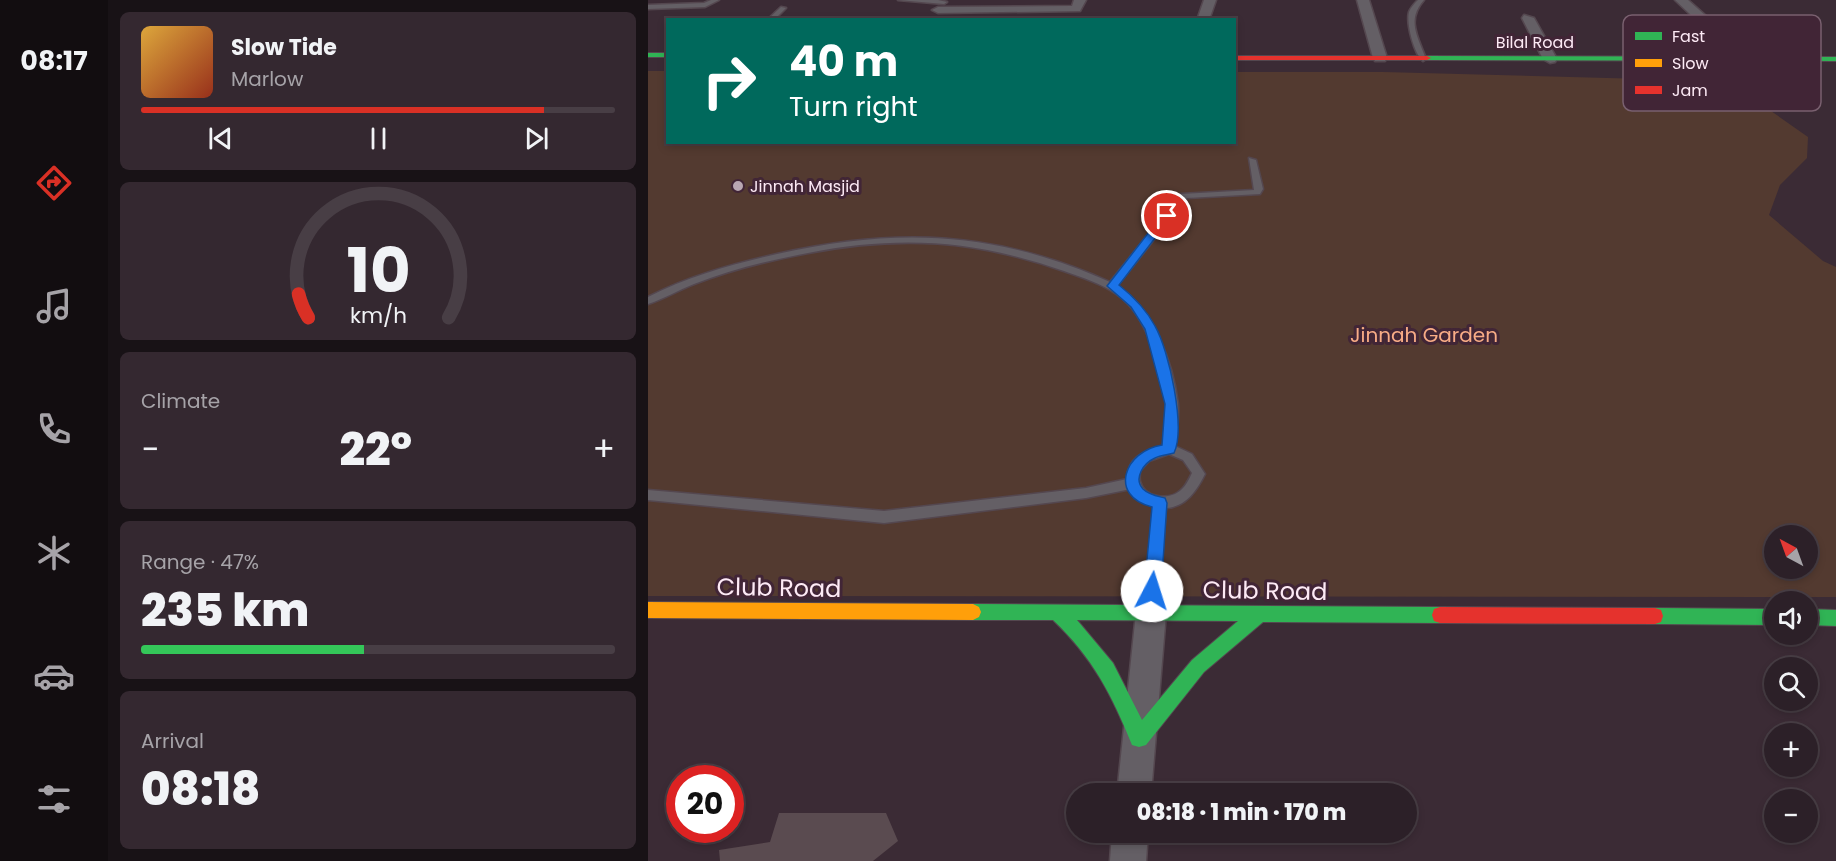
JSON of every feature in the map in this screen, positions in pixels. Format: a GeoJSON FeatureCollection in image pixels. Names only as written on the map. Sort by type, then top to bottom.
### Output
{"type":"FeatureCollection","features":[{"type":"Feature","properties":{"kind":"main road"},"geometry":{"type":"LineString","coordinates":[[648,55],[666,55]]}},
{"type":"Feature","properties":{"kind":"main road","name":"Bilal Road"},"geometry":{"type":"LineString","coordinates":[[1236,58],[1623,59]]}},
{"type":"Feature","properties":{"kind":"main road","name":"Bilal Road"},"geometry":{"type":"LineString","coordinates":[[1821,59],[1836,59]]}},
{"type":"Feature","properties":{"kind":"main road"},"geometry":{"type":"LineString","coordinates":[[648,62],[666,62]]}},
{"type":"Feature","properties":{"kind":"main road","name":"Bilal Road"},"geometry":{"type":"LineString","coordinates":[[1236,63],[1623,64]]}},
{"type":"Feature","properties":{"kind":"main road","name":"Bilal Road"},"geometry":{"type":"LineString","coordinates":[[1821,65],[1836,65]]}},
{"type":"Feature","properties":{"kind":"main road","name":"Club Road"},"geometry":{"type":"LineString","coordinates":[[648,610],[1764,617]]}},
{"type":"Feature","properties":{"kind":"main road"},"geometry":{"type":"LineString","coordinates":[[1057,613],[1084,636],[1107,664],[1126,698],[1139,738]]}},
{"type":"Feature","properties":{"kind":"main road"},"geometry":{"type":"LineString","coordinates":[[1139,738],[1198,666],[1260,614]]}},
{"type":"Feature","properties":{"kind":"main road"},"geometry":{"type":"LineString","coordinates":[[1818,617],[1836,618]]}},
{"type":"Feature","properties":{"kind":"street"},"geometry":{"type":"LineString","coordinates":[[940,8],[1076,9],[1080,0]]}},
{"type":"Feature","properties":{"kind":"street"},"geometry":{"type":"LineString","coordinates":[[1204,18],[1210,0]]}},
{"type":"Feature","properties":{"kind":"street"},"geometry":{"type":"LineString","coordinates":[[1363,0],[1380,58]]}},
{"type":"Feature","properties":{"kind":"street"},"geometry":{"type":"LineString","coordinates":[[1681,0],[1698,15]]}},
{"type":"Feature","properties":{"kind":"street"},"geometry":{"type":"LineString","coordinates":[[1528,18],[1550,59]]}},
{"type":"Feature","properties":{"kind":"street"},"geometry":{"type":"LineString","coordinates":[[1135,783],[1151,613]]}},
{"type":"Feature","properties":{"kind":"street"},"geometry":{"type":"LineString","coordinates":[[1128,861],[1129,843]]}},
{"type":"Feature","properties":{"kind":"lane"},"geometry":{"type":"LineString","coordinates":[[650,6],[661,0]]}},
{"type":"Feature","properties":{"kind":"lane"},"geometry":{"type":"LineString","coordinates":[[650,6],[705,4],[716,0]]}},
{"type":"Feature","properties":{"kind":"lane"},"geometry":{"type":"LineString","coordinates":[[901,0],[940,8]]}},
{"type":"Feature","properties":{"kind":"lane"},"geometry":{"type":"LineString","coordinates":[[1421,0],[1414,6],[1410,22],[1423,58]]}},
{"type":"Feature","properties":{"kind":"lane"},"geometry":{"type":"LineString","coordinates":[[772,18],[783,8]]}},
{"type":"Feature","properties":{"kind":"lane"},"geometry":{"type":"LineString","coordinates":[[1112,286],[1181,198],[1257,192],[1260,189],[1252,160]]}},
{"type":"Feature","properties":{"kind":"lane"},"geometry":{"type":"LineString","coordinates":[[648,301],[682,282],[764,260],[819,246],[898,237],[971,242],[1053,263],[1112,286],[1135,305],[1151,329],[1172,404],[1169,449]]}},
{"type":"Feature","properties":{"kind":"lane"},"geometry":{"type":"LineString","coordinates":[[1169,449],[1183,452],[1193,460],[1199,474],[1193,489],[1179,500],[1160,503],[1147,500],[1138,493],[1132,483],[1133,471],[1141,459],[1154,452],[1169,449]]}},
{"type":"Feature","properties":{"kind":"lane"},"geometry":{"type":"LineString","coordinates":[[648,495],[884,517],[1086,493],[1132,483]]}},
{"type":"Feature","properties":{"kind":"lane"},"geometry":{"type":"LineString","coordinates":[[1151,613],[1160,503]]}},
{"type":"Feature","properties":{"kind":"green space","name":"Jinnah Garden"},"geometry":{"type":"Polygon","coordinates":[[[648,71],[666,71],[666,144],[1236,144],[1236,72],[1383,72],[1623,78],[1623,111],[1771,111],[1808,137],[1807,158],[1780,185],[1769,215],[1823,261],[1836,267],[1836,597],[1818,597],[1818,591],[1764,591],[1764,597],[648,596],[648,71]]]}},
{"type":"Feature","properties":{"kind":"building"},"geometry":{"type":"Polygon","coordinates":[[[779,813],[886,813],[898,841],[873,861],[720,861],[719,850],[770,842],[779,813]]]}},
{"type":"Feature","properties":{"kind":"traffic: fast"},"geometry":{"type":"LineString","coordinates":[[648,55],[666,55]]}},
{"type":"Feature","properties":{"kind":"traffic: fast"},"geometry":{"type":"LineString","coordinates":[[1427,58],[1623,58]]}},
{"type":"Feature","properties":{"kind":"traffic: fast"},"geometry":{"type":"LineString","coordinates":[[1821,59],[1836,59]]}},
{"type":"Feature","properties":{"kind":"traffic: fast"},"geometry":{"type":"LineString","coordinates":[[973,612],[1440,615]]}},
{"type":"Feature","properties":{"kind":"traffic: fast"},"geometry":{"type":"LineString","coordinates":[[1057,613],[1085,640],[1107,670],[1139,738]]}},
{"type":"Feature","properties":{"kind":"traffic: fast"},"geometry":{"type":"LineString","coordinates":[[1139,738],[1198,666],[1260,614]]}},
{"type":"Feature","properties":{"kind":"traffic: fast"},"geometry":{"type":"LineString","coordinates":[[1655,616],[1764,617]]}},
{"type":"Feature","properties":{"kind":"traffic: fast"},"geometry":{"type":"LineString","coordinates":[[1818,617],[1836,618]]}},
{"type":"Feature","properties":{"kind":"traffic: slow"},"geometry":{"type":"LineString","coordinates":[[648,610],[973,612]]}},
{"type":"Feature","properties":{"kind":"traffic: jam"},"geometry":{"type":"LineString","coordinates":[[1236,58],[1427,58]]}},
{"type":"Feature","properties":{"kind":"traffic: jam"},"geometry":{"type":"LineString","coordinates":[[1440,615],[1655,616]]}},
{"type":"Feature","properties":{"kind":"place","name":"Jinnah Masjid"},"geometry":{"type":"Point","coordinates":[738,186]}},
{"type":"Feature","properties":{"kind":"route"},"geometry":{"type":"LineString","coordinates":[[1152,591],[1160,503],[1147,500],[1138,493],[1132,483],[1133,471],[1141,459],[1154,452],[1169,449],[1172,404],[1151,329],[1135,305],[1112,286],[1167,216]]}}]}
